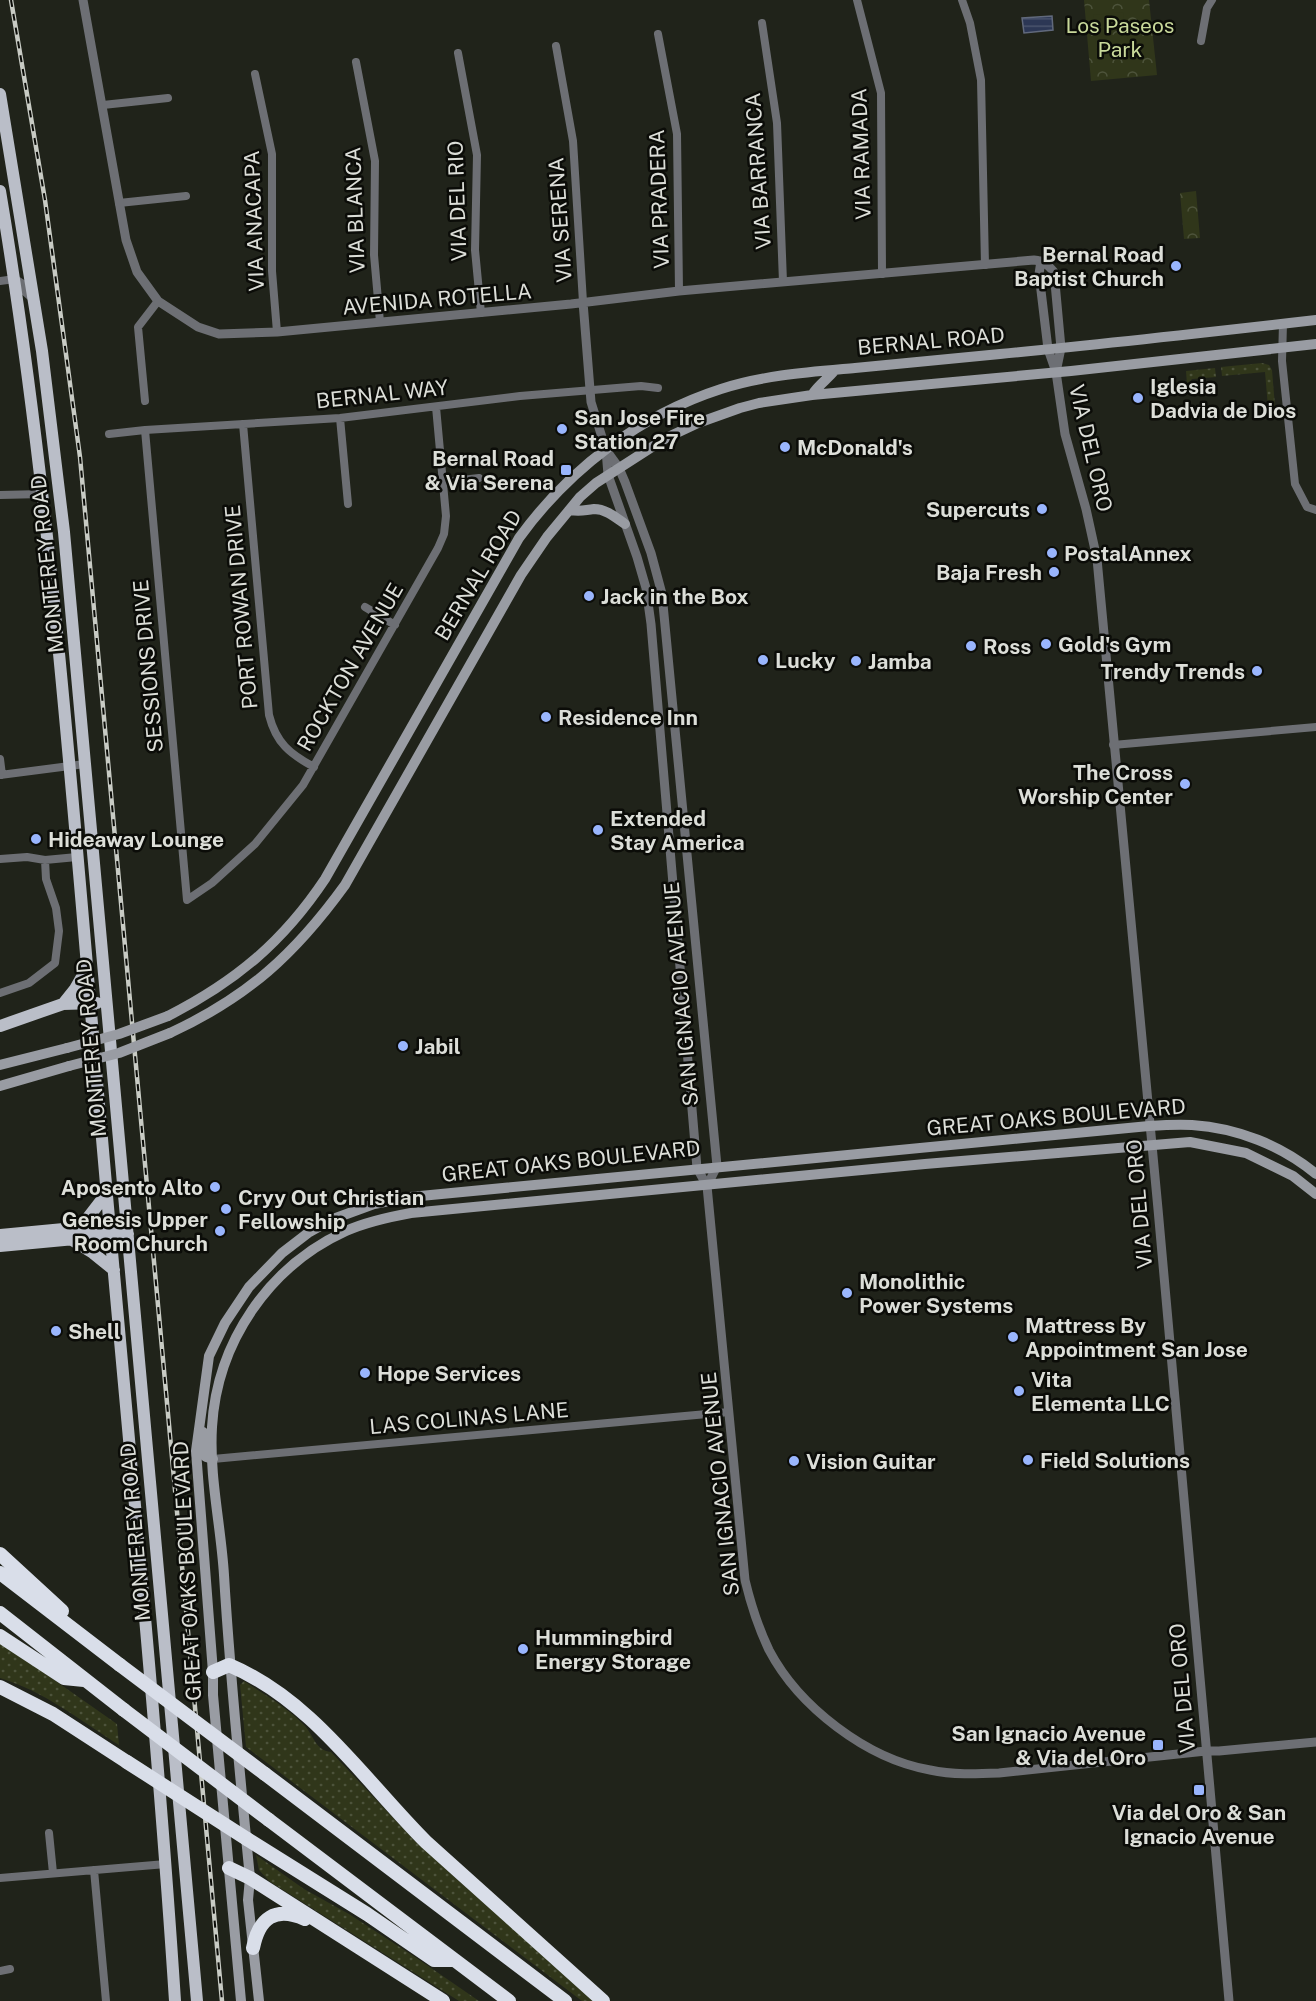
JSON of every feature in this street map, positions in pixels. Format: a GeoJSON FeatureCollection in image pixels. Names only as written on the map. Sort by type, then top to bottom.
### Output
{"type":"FeatureCollection","features":[{"type":"Feature","properties":{"kind":"highway"},"geometry":{"type":"LineString","coordinates":[[0,1554],[62,1611],[75,1630]]}},
{"type":"Feature","properties":{"kind":"highway"},"geometry":{"type":"LineString","coordinates":[[0,1574],[564,2001]]}},
{"type":"Feature","properties":{"kind":"highway"},"geometry":{"type":"LineString","coordinates":[[0,1613],[84,1680],[509,2001]]}},
{"type":"Feature","properties":{"kind":"highway"},"geometry":{"type":"LineString","coordinates":[[0,1636],[64,1678],[84,1680]]}},
{"type":"Feature","properties":{"kind":"highway"},"geometry":{"type":"LineString","coordinates":[[213,1672],[230,1665],[254,1677],[281,1695],[316,1724],[426,1842],[603,2001]]}},
{"type":"Feature","properties":{"kind":"highway"},"geometry":{"type":"LineString","coordinates":[[0,1687],[53,1714],[276,1858],[368,1914],[434,1960],[454,1960]]}},
{"type":"Feature","properties":{"kind":"highway"},"geometry":{"type":"LineString","coordinates":[[229,1868],[250,1878],[443,2001]]}},
{"type":"Feature","properties":{"kind":"highway"},"geometry":{"type":"LineString","coordinates":[[253,1947],[259,1927],[276,1914],[299,1916],[328,1929]]}},
{"type":"Feature","properties":{"kind":"main road","name":"MONTEREY ROAD"},"geometry":{"type":"LineString","coordinates":[[0,93],[34,299],[61,504],[197,2001]]}},
{"type":"Feature","properties":{"kind":"main road","name":"MONTEREY ROAD"},"geometry":{"type":"LineString","coordinates":[[0,191],[15,279],[43,494],[139,1535],[175,2001]]}},
{"type":"Feature","properties":{"kind":"main road","name":"BERNAL ROAD"},"geometry":{"type":"LineString","coordinates":[[0,1065],[119,1034],[168,1017],[212,993],[240,973],[271,946],[307,905],[336,861],[519,538],[555,494],[583,467],[661,415],[722,389],[782,376],[1316,320]]}},
{"type":"Feature","properties":{"kind":"main road","name":"BERNAL ROAD"},"geometry":{"type":"LineString","coordinates":[[0,1086],[119,1053],[170,1033],[206,1016],[253,985],[287,955],[323,915],[345,885],[521,575],[547,537],[588,490],[666,438],[714,417],[759,403],[812,395],[1316,344]]}},
{"type":"Feature","properties":{"kind":"main road"},"geometry":{"type":"LineString","coordinates":[[812,395],[835,370]]}},
{"type":"Feature","properties":{"kind":"main road"},"geometry":{"type":"LineString","coordinates":[[570,510],[581,512],[598,509],[608,512],[625,524]]}},
{"type":"Feature","properties":{"kind":"main road"},"geometry":{"type":"LineString","coordinates":[[63,1004],[75,989],[87,967]]}},
{"type":"Feature","properties":{"kind":"main road"},"geometry":{"type":"LineString","coordinates":[[0,1026],[63,1004],[107,1003]]}},
{"type":"Feature","properties":{"kind":"main road","name":"GREAT OAKS BOULEVARD"},"geometry":{"type":"LineString","coordinates":[[241,2001],[213,1695],[196,1451],[209,1356],[225,1323],[249,1287],[282,1253],[317,1228],[348,1213],[374,1204],[410,1197],[1149,1126],[1190,1124],[1228,1129],[1253,1137],[1301,1161],[1316,1174]]}},
{"type":"Feature","properties":{"kind":"main road","name":"GREAT OAKS BOULEVARD"},"geometry":{"type":"LineString","coordinates":[[259,2001],[248,1900],[250,1878],[230,1665],[212,1429],[214,1405],[225,1361],[233,1342],[253,1307],[292,1265],[323,1243],[345,1232],[372,1222],[409,1214],[925,1164],[1190,1142],[1246,1153],[1293,1176],[1316,1194]]}},
{"type":"Feature","properties":{"kind":"main road"},"geometry":{"type":"LineString","coordinates":[[925,1164],[930,1146]]}},
{"type":"Feature","properties":{"kind":"main road"},"geometry":{"type":"LineString","coordinates":[[503,1188],[504,1204]]}},
{"type":"Feature","properties":{"kind":"main road"},"geometry":{"type":"LineString","coordinates":[[80,1228],[107,1193]]}},
{"type":"Feature","properties":{"kind":"main road"},"geometry":{"type":"LineString","coordinates":[[0,1235],[80,1228],[128,1229]]}},
{"type":"Feature","properties":{"kind":"main road"},"geometry":{"type":"LineString","coordinates":[[0,1246],[72,1240],[110,1230]]}},
{"type":"Feature","properties":{"kind":"main road"},"geometry":{"type":"LineString","coordinates":[[72,1240],[114,1270]]}},
{"type":"Feature","properties":{"kind":"main road"},"geometry":{"type":"LineString","coordinates":[[198,1424],[203,1431],[204,1453],[206,1457],[213,1459]]}},
{"type":"Feature","properties":{"kind":"street","name":"AVENIDA ROTELLA"},"geometry":{"type":"LineString","coordinates":[[83,0],[126,240],[137,273],[158,301],[198,327],[219,334],[277,332],[679,291],[1041,261]]}},
{"type":"Feature","properties":{"kind":"street","name":"VIA RAMADA"},"geometry":{"type":"LineString","coordinates":[[857,0],[881,93],[882,274]]}},
{"type":"Feature","properties":{"kind":"street"},"geometry":{"type":"LineString","coordinates":[[962,0],[970,23],[981,80],[985,265]]}},
{"type":"Feature","properties":{"kind":"street"},"geometry":{"type":"LineString","coordinates":[[1201,41],[1207,8],[1212,0]]}},
{"type":"Feature","properties":{"kind":"street","name":"VIA BARRANCA"},"geometry":{"type":"LineString","coordinates":[[762,23],[777,123],[783,282]]}},
{"type":"Feature","properties":{"kind":"street","name":"VIA PRADERA"},"geometry":{"type":"LineString","coordinates":[[658,34],[677,134],[679,291]]}},
{"type":"Feature","properties":{"kind":"street","name":"VIA SERENA"},"geometry":{"type":"LineString","coordinates":[[556,46],[573,141],[589,392]]}},
{"type":"Feature","properties":{"kind":"street","name":"VIA DEL RIO"},"geometry":{"type":"LineString","coordinates":[[458,53],[477,155],[475,250],[481,313]]}},
{"type":"Feature","properties":{"kind":"street","name":"VIA BLANCA"},"geometry":{"type":"LineString","coordinates":[[356,62],[375,161],[374,255],[380,322]]}},
{"type":"Feature","properties":{"kind":"street","name":"VIA ANACAPA"},"geometry":{"type":"LineString","coordinates":[[255,74],[272,154],[272,271],[277,332]]}},
{"type":"Feature","properties":{"kind":"street"},"geometry":{"type":"LineString","coordinates":[[103,105],[168,98]]}},
{"type":"Feature","properties":{"kind":"street"},"geometry":{"type":"LineString","coordinates":[[119,203],[186,196]]}},
{"type":"Feature","properties":{"kind":"street","name":"VIA DEL ORO"},"geometry":{"type":"LineString","coordinates":[[1056,372],[1061,348],[1054,272],[1049,265],[1041,261],[1039,274],[1048,349],[1056,372],[1065,434],[1095,549],[1228,2001]]}},
{"type":"Feature","properties":{"kind":"street"},"geometry":{"type":"LineString","coordinates":[[0,281],[15,279],[23,284],[25,292],[34,299]]}},
{"type":"Feature","properties":{"kind":"street"},"geometry":{"type":"LineString","coordinates":[[145,401],[138,327],[158,301]]}},
{"type":"Feature","properties":{"kind":"street"},"geometry":{"type":"LineString","coordinates":[[1283,323],[1281,347],[1295,484],[1307,507],[1316,510]]}},
{"type":"Feature","properties":{"kind":"street","name":"BERNAL WAY"},"geometry":{"type":"LineString","coordinates":[[109,434],[340,418],[520,396],[641,387],[658,388]]}},
{"type":"Feature","properties":{"kind":"street","name":"SAN IGNACIO AVENUE"},"geometry":{"type":"LineString","coordinates":[[589,392],[606,450],[608,475],[637,557],[651,624],[697,1168],[707,1186],[745,1580],[754,1616],[770,1651],[785,1676],[825,1718],[848,1736],[900,1762],[930,1770],[969,1775],[1316,1742]]}},
{"type":"Feature","properties":{"kind":"street","name":"ROCKTON AVENUE"},"geometry":{"type":"LineString","coordinates":[[187,900],[212,883],[255,844],[303,785],[438,548],[444,534],[446,516],[436,407]]}},
{"type":"Feature","properties":{"kind":"street"},"geometry":{"type":"LineString","coordinates":[[340,418],[348,504]]}},
{"type":"Feature","properties":{"kind":"street","name":"PORT ROWAN DRIVE"},"geometry":{"type":"LineString","coordinates":[[243,424],[269,715],[273,730],[284,746],[298,759],[314,767]]}},
{"type":"Feature","properties":{"kind":"street","name":"SESSIONS DRIVE"},"geometry":{"type":"LineString","coordinates":[[144,430],[187,900]]}},
{"type":"Feature","properties":{"kind":"street","name":"SAN IGNACIO AVENUE"},"geometry":{"type":"LineString","coordinates":[[606,450],[619,468],[661,585],[717,1166]]}},
{"type":"Feature","properties":{"kind":"street"},"geometry":{"type":"LineString","coordinates":[[444,482],[479,478]]}},
{"type":"Feature","properties":{"kind":"street"},"geometry":{"type":"LineString","coordinates":[[0,495],[43,494]]}},
{"type":"Feature","properties":{"kind":"street"},"geometry":{"type":"LineString","coordinates":[[365,607],[395,625]]}},
{"type":"Feature","properties":{"kind":"street"},"geometry":{"type":"LineString","coordinates":[[658,717],[674,720]]}},
{"type":"Feature","properties":{"kind":"street"},"geometry":{"type":"LineString","coordinates":[[1113,745],[1316,727]]}},
{"type":"Feature","properties":{"kind":"street"},"geometry":{"type":"LineString","coordinates":[[0,759],[1,775],[85,764]]}},
{"type":"Feature","properties":{"kind":"street"},"geometry":{"type":"LineString","coordinates":[[0,859],[27,857],[45,860],[77,857]]}},
{"type":"Feature","properties":{"kind":"street"},"geometry":{"type":"LineString","coordinates":[[0,993],[29,983],[55,963],[59,931],[56,908],[46,879],[45,860]]}},
{"type":"Feature","properties":{"kind":"street"},"geometry":{"type":"LineString","coordinates":[[707,1186],[717,1166]]}},
{"type":"Feature","properties":{"kind":"street","name":"LAS COLINAS LANE"},"geometry":{"type":"LineString","coordinates":[[213,1459],[729,1412]]}},
{"type":"Feature","properties":{"kind":"street"},"geometry":{"type":"LineString","coordinates":[[50,1833],[53,1873]]}},
{"type":"Feature","properties":{"kind":"street"},"geometry":{"type":"LineString","coordinates":[[0,1878],[166,1864]]}},
{"type":"Feature","properties":{"kind":"street"},"geometry":{"type":"LineString","coordinates":[[94,1870],[106,2001]]}},
{"type":"Feature","properties":{"kind":"street"},"geometry":{"type":"LineString","coordinates":[[0,1971],[10,1969]]}},
{"type":"Feature","properties":{"kind":"green space","name":"Los Paseos Park"},"geometry":{"type":"Polygon","coordinates":[[[1084,0],[1149,0],[1157,75],[1091,81],[1084,0]]]}},
{"type":"Feature","properties":{"kind":"green space"},"geometry":{"type":"Polygon","coordinates":[[[1123,12],[1124,26],[1095,29],[1093,15],[1123,12]]]}},
{"type":"Feature","properties":{"kind":"green space"},"geometry":{"type":"Polygon","coordinates":[[[1127,33],[1129,47],[1097,51],[1095,37],[1127,33]]]}},
{"type":"Feature","properties":{"kind":"green space"},"geometry":{"type":"Polygon","coordinates":[[[1196,191],[1200,238],[1184,239],[1180,193],[1196,191]]]}},
{"type":"Feature","properties":{"kind":"green space"},"geometry":{"type":"Polygon","coordinates":[[[1262,363],[1269,365],[1272,370],[1275,406],[1268,407],[1265,372],[1222,376],[1221,367],[1262,363]]]}},
{"type":"Feature","properties":{"kind":"green space"},"geometry":{"type":"Polygon","coordinates":[[[1215,368],[1216,377],[1192,379],[1187,385],[1186,371],[1215,368]]]}},
{"type":"Feature","properties":{"kind":"green space"},"geometry":{"type":"Polygon","coordinates":[[[0,1642],[117,1724],[119,1745],[47,1699],[0,1678],[0,1642]]]}},
{"type":"Feature","properties":{"kind":"green space"},"geometry":{"type":"Polygon","coordinates":[[[244,1681],[298,1719],[318,1746],[331,1752],[414,1840],[600,2001],[582,2001],[246,1747],[240,1685],[244,1681]]]}},
{"type":"Feature","properties":{"kind":"green space"},"geometry":{"type":"Polygon","coordinates":[[[256,1855],[304,1889],[349,1914],[479,2001],[459,2001],[269,1881],[259,1870],[256,1855]]]}},
{"type":"Feature","properties":{"kind":"water"},"geometry":{"type":"Polygon","coordinates":[[[1052,16],[1053,30],[1024,33],[1022,18],[1052,16]]]}},
{"type":"Feature","properties":{"kind":"railway"},"geometry":{"type":"LineString","coordinates":[[11,0],[45,200],[80,457],[222,2001]]}},
{"type":"Feature","properties":{"kind":"place","name":"Bernal Road Baptist Church"},"geometry":{"type":"Point","coordinates":[1176,266]}},
{"type":"Feature","properties":{"kind":"place","name":"Iglesia Dadvia de Dios"},"geometry":{"type":"Point","coordinates":[1138,398]}},
{"type":"Feature","properties":{"kind":"place","name":"San Jose Fire Station 27"},"geometry":{"type":"Point","coordinates":[562,429]}},
{"type":"Feature","properties":{"kind":"place","name":"McDonald's"},"geometry":{"type":"Point","coordinates":[785,447]}},
{"type":"Feature","properties":{"kind":"place","name":"Bernal Road & Via Serena"},"geometry":{"type":"Point","coordinates":[566,470]}},
{"type":"Feature","properties":{"kind":"place","name":"Supercuts"},"geometry":{"type":"Point","coordinates":[1042,509]}},
{"type":"Feature","properties":{"kind":"place","name":"PostalAnnex"},"geometry":{"type":"Point","coordinates":[1052,553]}},
{"type":"Feature","properties":{"kind":"place","name":"Baja Fresh"},"geometry":{"type":"Point","coordinates":[1054,572]}},
{"type":"Feature","properties":{"kind":"place","name":"Jack in the Box"},"geometry":{"type":"Point","coordinates":[589,596]}},
{"type":"Feature","properties":{"kind":"place","name":"Gold's Gym"},"geometry":{"type":"Point","coordinates":[1046,644]}},
{"type":"Feature","properties":{"kind":"place","name":"Ross"},"geometry":{"type":"Point","coordinates":[971,646]}},
{"type":"Feature","properties":{"kind":"place","name":"Lucky"},"geometry":{"type":"Point","coordinates":[763,660]}},
{"type":"Feature","properties":{"kind":"place","name":"Jamba"},"geometry":{"type":"Point","coordinates":[856,661]}},
{"type":"Feature","properties":{"kind":"place","name":"Trendy Trends"},"geometry":{"type":"Point","coordinates":[1257,671]}},
{"type":"Feature","properties":{"kind":"place","name":"Residence Inn"},"geometry":{"type":"Point","coordinates":[546,717]}},
{"type":"Feature","properties":{"kind":"place","name":"The Cross Worship Center"},"geometry":{"type":"Point","coordinates":[1185,784]}},
{"type":"Feature","properties":{"kind":"place","name":"Extended Stay America"},"geometry":{"type":"Point","coordinates":[598,830]}},
{"type":"Feature","properties":{"kind":"place","name":"Hideaway Lounge"},"geometry":{"type":"Point","coordinates":[36,839]}},
{"type":"Feature","properties":{"kind":"place","name":"Jabil"},"geometry":{"type":"Point","coordinates":[403,1046]}},
{"type":"Feature","properties":{"kind":"place","name":"Aposento Alto"},"geometry":{"type":"Point","coordinates":[215,1187]}},
{"type":"Feature","properties":{"kind":"place","name":"Cryy Out Christian Fellowship"},"geometry":{"type":"Point","coordinates":[226,1209]}},
{"type":"Feature","properties":{"kind":"place","name":"Genesis Upper Room Church"},"geometry":{"type":"Point","coordinates":[220,1231]}},
{"type":"Feature","properties":{"kind":"place","name":"Monolithic Power Systems"},"geometry":{"type":"Point","coordinates":[847,1293]}},
{"type":"Feature","properties":{"kind":"place","name":"Shell"},"geometry":{"type":"Point","coordinates":[56,1331]}},
{"type":"Feature","properties":{"kind":"place","name":"Mattress By Appointment San Jose"},"geometry":{"type":"Point","coordinates":[1013,1337]}},
{"type":"Feature","properties":{"kind":"place","name":"Hope Services"},"geometry":{"type":"Point","coordinates":[365,1373]}},
{"type":"Feature","properties":{"kind":"place","name":"Vita Elementa LLC"},"geometry":{"type":"Point","coordinates":[1019,1391]}},
{"type":"Feature","properties":{"kind":"place","name":"Field Solutions"},"geometry":{"type":"Point","coordinates":[1028,1460]}},
{"type":"Feature","properties":{"kind":"place","name":"Vision Guitar"},"geometry":{"type":"Point","coordinates":[794,1461]}},
{"type":"Feature","properties":{"kind":"place","name":"Hummingbird Energy Storage"},"geometry":{"type":"Point","coordinates":[523,1649]}},
{"type":"Feature","properties":{"kind":"place","name":"San Ignacio Avenue & Via del Oro"},"geometry":{"type":"Point","coordinates":[1158,1745]}},
{"type":"Feature","properties":{"kind":"place","name":"Via del Oro & San Ignacio Avenue"},"geometry":{"type":"Point","coordinates":[1199,1790]}}]}
